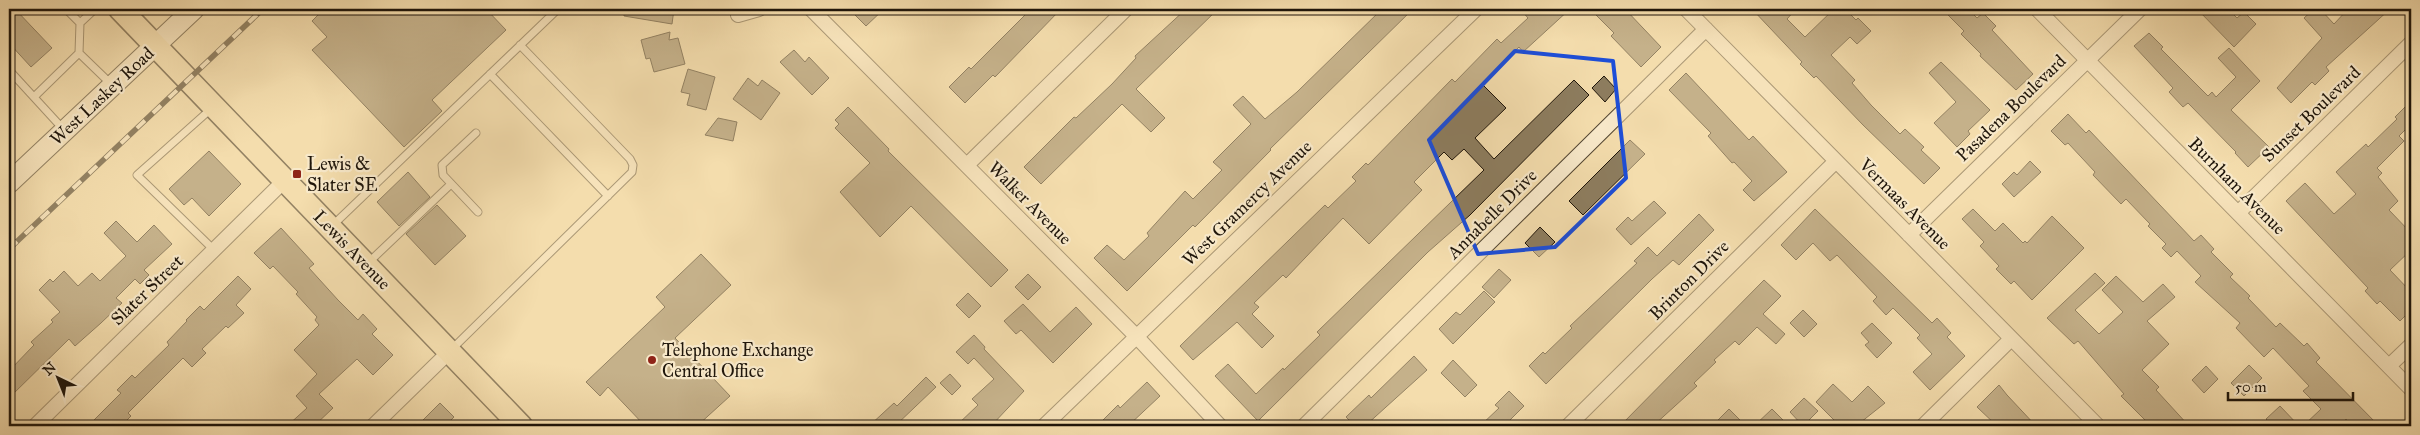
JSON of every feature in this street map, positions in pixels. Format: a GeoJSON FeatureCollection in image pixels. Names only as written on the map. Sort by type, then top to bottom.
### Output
{"type":"FeatureCollection","features":[{"type":"Feature","properties":{"kind":"main road","name":"Lewis Avenue"},"geometry":{"type":"LineString","coordinates":[[120,9],[521,426]]}},
{"type":"Feature","properties":{"kind":"main road","name":"West Laskey Road"},"geometry":{"type":"LineString","coordinates":[[9,183],[194,9]]}},
{"type":"Feature","properties":{"kind":"street"},"geometry":{"type":"LineString","coordinates":[[738,15],[759,9]]}},
{"type":"Feature","properties":{"kind":"street","name":"Walker Avenue"},"geometry":{"type":"LineString","coordinates":[[811,9],[1136,336],[1220,426]]}},
{"type":"Feature","properties":{"kind":"street"},"geometry":{"type":"LineString","coordinates":[[966,165],[1126,9]]}},
{"type":"Feature","properties":{"kind":"street","name":"West Gramercy Avenue"},"geometry":{"type":"LineString","coordinates":[[1044,426],[1476,9]]}},
{"type":"Feature","properties":{"kind":"street","name":"Vermaas Avenue"},"geometry":{"type":"LineString","coordinates":[[1686,9],[2098,426]]}},
{"type":"Feature","properties":{"kind":"street","name":"Burnham Avenue"},"geometry":{"type":"LineString","coordinates":[[2037,9],[2411,389]]}},
{"type":"Feature","properties":{"kind":"street","name":"Pasadena Boulevard"},"geometry":{"type":"LineString","coordinates":[[1909,235],[2140,9]]}},
{"type":"Feature","properties":{"kind":"street","name":"Annabelle Drive"},"geometry":{"type":"LineString","coordinates":[[1304,426],[1706,29]]}},
{"type":"Feature","properties":{"kind":"street","name":"Sunset Boulevard"},"geometry":{"type":"LineString","coordinates":[[2238,213],[2411,43]]}},
{"type":"Feature","properties":{"kind":"street","name":"Brinton Drive"},"geometry":{"type":"LineString","coordinates":[[1568,426],[1836,160]]}},
{"type":"Feature","properties":{"kind":"street","name":"Slater Street"},"geometry":{"type":"LineString","coordinates":[[35,426],[285,180]]}},
{"type":"Feature","properties":{"kind":"street"},"geometry":{"type":"LineString","coordinates":[[1923,426],[2011,339]]}},
{"type":"Feature","properties":{"kind":"street"},"geometry":{"type":"LineString","coordinates":[[2389,366],[2411,345]]}},
{"type":"Feature","properties":{"kind":"street"},"geometry":{"type":"LineString","coordinates":[[373,426],[449,352]]}},
{"type":"Feature","properties":{"kind":"lane"},"geometry":{"type":"LineString","coordinates":[[66,9],[80,23]]}},
{"type":"Feature","properties":{"kind":"lane"},"geometry":{"type":"LineString","coordinates":[[34,97],[79,53],[80,23],[95,9]]}},
{"type":"Feature","properties":{"kind":"lane"},"geometry":{"type":"LineString","coordinates":[[330,228],[558,9]]}},
{"type":"Feature","properties":{"kind":"lane"},"geometry":{"type":"LineString","coordinates":[[449,352],[632,172],[633,165],[630,159],[520,45]]}},
{"type":"Feature","properties":{"kind":"lane"},"geometry":{"type":"LineString","coordinates":[[79,53],[112,86]]}},
{"type":"Feature","properties":{"kind":"lane"},"geometry":{"type":"LineString","coordinates":[[9,70],[64,131]]}},
{"type":"Feature","properties":{"kind":"lane"},"geometry":{"type":"LineString","coordinates":[[490,74],[608,196]]}},
{"type":"Feature","properties":{"kind":"lane"},"geometry":{"type":"LineString","coordinates":[[214,106],[137,175],[214,250]]}},
{"type":"Feature","properties":{"kind":"lane"},"geometry":{"type":"LineString","coordinates":[[476,133],[442,165],[441,170],[443,175],[478,212]]}},
{"type":"Feature","properties":{"kind":"lane"},"geometry":{"type":"LineString","coordinates":[[366,265],[451,184]]}},
{"type":"Feature","properties":{"kind":"highlighted area"},"geometry":{"type":"Polygon","coordinates":[[[1515,51],[1613,61],[1626,178],[1555,247],[1478,254],[1429,140],[1515,51]]]}},
{"type":"Feature","properties":{"kind":"building"},"geometry":{"type":"Polygon","coordinates":[[[9,9],[15,9],[52,48],[31,67],[9,43],[9,9]]]}},
{"type":"Feature","properties":{"kind":"building"},"geometry":{"type":"Polygon","coordinates":[[[324,9],[486,9],[506,30],[432,100],[442,111],[404,147],[312,50],[327,37],[312,21],[324,9]]]}},
{"type":"Feature","properties":{"kind":"building"},"geometry":{"type":"Polygon","coordinates":[[[624,9],[674,9],[672,24],[624,16],[624,9]]]}},
{"type":"Feature","properties":{"kind":"building"},"geometry":{"type":"Polygon","coordinates":[[[849,9],[884,9],[866,26],[849,9]]]}},
{"type":"Feature","properties":{"kind":"building"},"geometry":{"type":"Polygon","coordinates":[[[1031,9],[1061,9],[995,77],[993,75],[965,103],[949,87],[969,67],[971,69],[1031,9]]]}},
{"type":"Feature","properties":{"kind":"building"},"geometry":{"type":"Polygon","coordinates":[[[1186,9],[1218,9],[1136,89],[1165,118],[1151,132],[1122,104],[1041,184],[1024,167],[1074,117],[1076,118],[1112,84],[1136,58],[1135,56],[1186,9]]]}},
{"type":"Feature","properties":{"kind":"building"},"geometry":{"type":"Polygon","coordinates":[[[1382,9],[1413,9],[1270,149],[1195,227],[1193,225],[1127,291],[1094,258],[1107,245],[1124,260],[1149,236],[1147,233],[1185,191],[1193,199],[1222,170],[1213,162],[1251,124],[1233,105],[1243,96],[1265,119],[1297,92],[1382,9]]]}},
{"type":"Feature","properties":{"kind":"building"},"geometry":{"type":"Polygon","coordinates":[[[1520,9],[1570,9],[1523,52],[1519,47],[1490,75],[1491,77],[1483,85],[1506,108],[1475,138],[1494,159],[1574,80],[1589,95],[1470,215],[1428,252],[1258,421],[1215,376],[1228,364],[1256,394],[1283,368],[1284,370],[1320,335],[1317,332],[1484,170],[1464,149],[1452,160],[1444,152],[1414,182],[1422,190],[1369,244],[1343,218],[1286,278],[1283,275],[1254,303],[1259,307],[1252,314],[1274,336],[1262,348],[1237,322],[1193,360],[1180,346],[1325,205],[1328,208],[1356,181],[1352,177],[1366,163],[1368,165],[1452,79],[1455,82],[1497,39],[1501,43],[1528,18],[1520,9]]]}},
{"type":"Feature","properties":{"kind":"building"},"geometry":{"type":"Polygon","coordinates":[[[1590,9],[1625,9],[1661,47],[1641,67],[1611,36],[1614,33],[1590,9]]]}},
{"type":"Feature","properties":{"kind":"building"},"geometry":{"type":"Polygon","coordinates":[[[1752,9],[1796,9],[1787,19],[1805,37],[1834,9],[1845,9],[1856,20],[1858,18],[1871,31],[1857,44],[1850,37],[1831,55],[1855,80],[1852,83],[1871,105],[1900,134],[1905,129],[1924,147],[1921,150],[1940,168],[1924,184],[1816,76],[1814,78],[1800,64],[1802,62],[1752,9]]]}},
{"type":"Feature","properties":{"kind":"building"},"geometry":{"type":"Polygon","coordinates":[[[1942,9],[1968,9],[1977,18],[1983,13],[1996,26],[1992,30],[2033,74],[2016,90],[1980,56],[1981,54],[1961,34],[1964,31],[1942,9]]]}},
{"type":"Feature","properties":{"kind":"building"},"geometry":{"type":"Polygon","coordinates":[[[2197,9],[2228,9],[2237,18],[2244,12],[2256,24],[2234,47],[2197,9]]]}},
{"type":"Feature","properties":{"kind":"building"},"geometry":{"type":"Polygon","coordinates":[[[2314,9],[2320,9],[2334,24],[2348,9],[2390,9],[2326,67],[2329,71],[2315,85],[2312,82],[2291,103],[2277,88],[2322,38],[2304,18],[2314,9]]]}},
{"type":"Feature","properties":{"kind":"building"},"geometry":{"type":"Polygon","coordinates":[[[670,32],[669,40],[678,38],[685,64],[654,72],[650,58],[646,59],[641,40],[670,32]]]}},
{"type":"Feature","properties":{"kind":"building"},"geometry":{"type":"Polygon","coordinates":[[[2149,33],[2163,47],[2161,49],[2208,96],[2212,92],[2216,97],[2236,77],[2218,58],[2229,48],[2260,81],[2231,110],[2269,147],[2248,167],[2236,152],[2188,103],[2183,107],[2169,92],[2173,88],[2134,46],[2149,33]]]}},
{"type":"Feature","properties":{"kind":"building"},"geometry":{"type":"Polygon","coordinates":[[[794,50],[805,62],[809,57],[829,78],[812,95],[780,62],[794,50]]]}},
{"type":"Feature","properties":{"kind":"building"},"geometry":{"type":"Polygon","coordinates":[[[1941,62],[1990,110],[1968,131],[1970,134],[1957,147],[1934,123],[1956,102],[1929,73],[1941,62]]]}},
{"type":"Feature","properties":{"kind":"building"},"geometry":{"type":"Polygon","coordinates":[[[688,69],[715,77],[706,110],[687,105],[690,94],[681,92],[688,69]]]}},
{"type":"Feature","properties":{"kind":"building"},"geometry":{"type":"Polygon","coordinates":[[[1686,73],[1749,140],[1753,136],[1787,172],[1754,201],[1743,190],[1752,181],[1734,162],[1732,163],[1708,136],[1711,133],[1669,90],[1686,73]]]}},
{"type":"Feature","properties":{"kind":"building"},"geometry":{"type":"Polygon","coordinates":[[[1604,76],[1616,89],[1605,102],[1592,88],[1604,76]]]}},
{"type":"Feature","properties":{"kind":"building"},"geometry":{"type":"Polygon","coordinates":[[[748,78],[758,86],[762,80],[780,93],[761,120],[733,99],[748,78]]]}},
{"type":"Feature","properties":{"kind":"building"},"geometry":{"type":"Polygon","coordinates":[[[2411,101],[2411,134],[2406,129],[2399,136],[2404,141],[2377,168],[2382,173],[2378,177],[2398,201],[2389,210],[2411,233],[2406,239],[2411,245],[2411,250],[2390,270],[2411,292],[2411,310],[2400,321],[2380,301],[2377,304],[2365,291],[2368,288],[2286,201],[2305,183],[2334,214],[2356,194],[2336,172],[2366,144],[2368,147],[2397,119],[2395,117],[2411,101]]]}},
{"type":"Feature","properties":{"kind":"building"},"geometry":{"type":"Polygon","coordinates":[[[848,107],[889,149],[888,151],[1008,270],[991,287],[911,206],[880,237],[840,192],[870,163],[835,128],[839,124],[835,120],[848,107]]]}},
{"type":"Feature","properties":{"kind":"building"},"geometry":{"type":"Polygon","coordinates":[[[2068,114],[2086,133],[2089,130],[2194,241],[2201,235],[2214,249],[2211,252],[2233,274],[2230,277],[2250,296],[2248,298],[2276,327],[2280,323],[2304,346],[2307,343],[2320,358],[2316,362],[2379,426],[2348,426],[2351,424],[2346,419],[2339,426],[2303,426],[2321,409],[2303,391],[2309,386],[2273,348],[2264,357],[2236,328],[2240,323],[2195,282],[2201,276],[2177,251],[2171,257],[2162,248],[2166,244],[2148,226],[2150,224],[2126,199],[2121,204],[2093,175],[2095,172],[2068,143],[2065,145],[2051,131],[2068,114]]]}},
{"type":"Feature","properties":{"kind":"building"},"geometry":{"type":"Polygon","coordinates":[[[718,118],[737,122],[733,141],[705,135],[718,118]]]}},
{"type":"Feature","properties":{"kind":"building"},"geometry":{"type":"Polygon","coordinates":[[[1630,140],[1645,154],[1583,215],[1569,201],[1630,140]]]}},
{"type":"Feature","properties":{"kind":"building"},"geometry":{"type":"Polygon","coordinates":[[[209,151],[241,184],[209,216],[192,198],[184,205],[169,189],[209,151]]]}},
{"type":"Feature","properties":{"kind":"building"},"geometry":{"type":"Polygon","coordinates":[[[2030,161],[2041,172],[2014,197],[2002,184],[2014,172],[2017,175],[2030,161]]]}},
{"type":"Feature","properties":{"kind":"building"},"geometry":{"type":"Polygon","coordinates":[[[408,172],[430,197],[399,226],[377,202],[408,172]]]}},
{"type":"Feature","properties":{"kind":"building"},"geometry":{"type":"Polygon","coordinates":[[[1654,201],[1666,213],[1631,245],[1616,229],[1628,217],[1632,221],[1654,201]]]}},
{"type":"Feature","properties":{"kind":"building"},"geometry":{"type":"Polygon","coordinates":[[[437,205],[466,236],[435,265],[406,234],[437,205]]]}},
{"type":"Feature","properties":{"kind":"building"},"geometry":{"type":"Polygon","coordinates":[[[1815,209],[1932,323],[1937,318],[1951,333],[1947,337],[1965,356],[1930,390],[1913,372],[1932,354],[1917,338],[1920,335],[1893,308],[1886,315],[1873,301],[1877,297],[1837,255],[1830,261],[1813,243],[1796,260],[1781,245],[1815,209]]]}},
{"type":"Feature","properties":{"kind":"building"},"geometry":{"type":"Polygon","coordinates":[[[1973,209],[1995,231],[2003,223],[2023,243],[2025,241],[2027,243],[2052,216],[2084,248],[2032,300],[2014,281],[2011,284],[1996,269],[1999,266],[1980,246],[1984,242],[1962,219],[1973,209]]]}},
{"type":"Feature","properties":{"kind":"building"},"geometry":{"type":"Polygon","coordinates":[[[1699,214],[1714,230],[1679,265],[1673,260],[1652,279],[1546,384],[1529,366],[1543,352],[1545,354],[1572,328],[1570,326],[1637,263],[1634,261],[1648,247],[1657,256],[1699,214]]]}},
{"type":"Feature","properties":{"kind":"building"},"geometry":{"type":"Polygon","coordinates":[[[116,221],[137,242],[154,225],[172,244],[144,270],[149,275],[140,284],[135,279],[116,298],[122,303],[101,323],[75,346],[69,339],[9,398],[9,371],[34,345],[31,342],[53,322],[51,320],[60,312],[39,290],[50,279],[53,282],[64,271],[78,286],[92,273],[100,281],[126,256],[104,233],[116,221]]]}},
{"type":"Feature","properties":{"kind":"building"},"geometry":{"type":"Polygon","coordinates":[[[1540,227],[1555,242],[1539,257],[1525,243],[1540,227]]]}},
{"type":"Feature","properties":{"kind":"building"},"geometry":{"type":"Polygon","coordinates":[[[281,228],[314,264],[309,268],[358,320],[363,314],[377,329],[372,334],[393,355],[373,375],[357,359],[319,394],[333,408],[314,426],[287,426],[307,408],[296,396],[317,374],[294,350],[319,325],[315,320],[317,317],[296,294],[298,292],[273,266],[270,269],[254,253],[281,228]]]}},
{"type":"Feature","properties":{"kind":"building","name":"Telephone Exchange Central Office"},"geometry":{"type":"Polygon","coordinates":[[[701,254],[731,285],[675,338],[730,396],[697,426],[645,426],[608,387],[600,396],[586,382],[665,307],[656,297],[701,254]]]}},
{"type":"Feature","properties":{"kind":"building"},"geometry":{"type":"Polygon","coordinates":[[[1499,269],[1511,280],[1494,298],[1482,287],[1499,269]]]}},
{"type":"Feature","properties":{"kind":"building"},"geometry":{"type":"Polygon","coordinates":[[[2095,273],[2105,283],[2075,310],[2099,334],[2123,312],[2102,290],[2116,276],[2143,302],[2163,284],[2175,297],[2147,321],[2169,344],[2142,370],[2159,387],[2156,390],[2189,426],[2151,426],[2121,396],[2124,394],[2078,341],[2074,344],[2047,318],[2095,273]]]}},
{"type":"Feature","properties":{"kind":"building"},"geometry":{"type":"Polygon","coordinates":[[[1028,274],[1041,287],[1028,300],[1015,287],[1028,274]]]}},
{"type":"Feature","properties":{"kind":"building"},"geometry":{"type":"Polygon","coordinates":[[[238,276],[251,289],[236,305],[244,313],[228,328],[226,326],[202,349],[206,353],[192,367],[183,358],[128,413],[131,416],[121,426],[88,426],[121,393],[117,390],[132,375],[135,378],[169,345],[167,342],[200,306],[204,310],[238,276]]]}},
{"type":"Feature","properties":{"kind":"building"},"geometry":{"type":"Polygon","coordinates":[[[1764,280],[1781,296],[1763,314],[1785,334],[1776,344],[1757,327],[1739,345],[1735,341],[1714,360],[1716,362],[1694,383],[1697,386],[1653,426],[1620,426],[1764,280]]]}},
{"type":"Feature","properties":{"kind":"building"},"geometry":{"type":"Polygon","coordinates":[[[1484,291],[1495,302],[1453,344],[1439,329],[1456,312],[1460,315],[1484,291]]]}},
{"type":"Feature","properties":{"kind":"building"},"geometry":{"type":"Polygon","coordinates":[[[968,293],[981,306],[969,318],[956,305],[968,293]]]}},
{"type":"Feature","properties":{"kind":"building"},"geometry":{"type":"Polygon","coordinates":[[[1023,304],[1050,332],[1076,307],[1092,324],[1053,363],[1021,330],[1016,334],[1004,321],[1023,304]]]}},
{"type":"Feature","properties":{"kind":"building"},"geometry":{"type":"Polygon","coordinates":[[[1803,310],[1817,324],[1804,337],[1790,323],[1803,310]]]}},
{"type":"Feature","properties":{"kind":"building"},"geometry":{"type":"Polygon","coordinates":[[[1872,323],[1892,343],[1877,358],[1865,345],[1869,342],[1861,333],[1872,323]]]}},
{"type":"Feature","properties":{"kind":"building"},"geometry":{"type":"Polygon","coordinates":[[[974,335],[985,347],[984,349],[1024,391],[991,426],[956,426],[978,405],[972,399],[994,379],[974,358],[968,364],[956,352],[974,335]]]}},
{"type":"Feature","properties":{"kind":"building"},"geometry":{"type":"Polygon","coordinates":[[[1414,356],[1427,370],[1365,426],[1355,426],[1346,417],[1369,395],[1371,398],[1414,356]]]}},
{"type":"Feature","properties":{"kind":"building"},"geometry":{"type":"Polygon","coordinates":[[[1453,360],[1477,385],[1465,397],[1441,373],[1453,360]]]}},
{"type":"Feature","properties":{"kind":"building"},"geometry":{"type":"Polygon","coordinates":[[[2249,365],[2262,378],[2244,396],[2231,383],[2249,365]]]}},
{"type":"Feature","properties":{"kind":"building"},"geometry":{"type":"Polygon","coordinates":[[[2206,366],[2218,379],[2204,393],[2192,380],[2206,366]]]}},
{"type":"Feature","properties":{"kind":"building"},"geometry":{"type":"Polygon","coordinates":[[[950,374],[961,386],[952,395],[940,383],[950,374]]]}},
{"type":"Feature","properties":{"kind":"building"},"geometry":{"type":"Polygon","coordinates":[[[926,377],[936,387],[895,426],[869,426],[894,403],[897,406],[926,377]]]}},
{"type":"Feature","properties":{"kind":"building"},"geometry":{"type":"Polygon","coordinates":[[[1147,382],[1160,396],[1128,426],[1110,426],[1103,420],[1118,405],[1120,408],[1147,382]]]}},
{"type":"Feature","properties":{"kind":"building"},"geometry":{"type":"Polygon","coordinates":[[[1833,384],[1852,402],[1868,386],[1885,403],[1856,426],[1840,426],[1816,402],[1833,384]]]}},
{"type":"Feature","properties":{"kind":"building"},"geometry":{"type":"Polygon","coordinates":[[[1999,385],[2036,426],[1997,426],[1977,407],[1999,385]]]}},
{"type":"Feature","properties":{"kind":"building"},"geometry":{"type":"Polygon","coordinates":[[[1509,391],[1524,406],[1504,426],[1480,426],[1499,408],[1495,405],[1509,391]]]}},
{"type":"Feature","properties":{"kind":"building"},"geometry":{"type":"Polygon","coordinates":[[[1804,398],[1818,411],[1803,426],[1790,412],[1804,398]]]}},
{"type":"Feature","properties":{"kind":"building"},"geometry":{"type":"Polygon","coordinates":[[[440,403],[454,417],[445,426],[417,426],[440,403]]]}},
{"type":"Feature","properties":{"kind":"building"},"geometry":{"type":"Polygon","coordinates":[[[2280,406],[2299,426],[2273,426],[2266,419],[2280,406]]]}},
{"type":"Feature","properties":{"kind":"building"},"geometry":{"type":"Polygon","coordinates":[[[1729,409],[1746,426],[1712,426],[1729,409]]]}},
{"type":"Feature","properties":{"kind":"building"},"geometry":{"type":"Polygon","coordinates":[[[1772,409],[1789,426],[1754,426],[1772,409]]]}},
{"type":"Feature","properties":{"kind":"railway"},"geometry":{"type":"LineString","coordinates":[[9,249],[263,9]]}},
{"type":"Feature","properties":{"kind":"place","name":"Lewis & Slater SE"},"geometry":{"type":"Point","coordinates":[297,174]}},
{"type":"Feature","properties":{"kind":"place","name":"Telephone Exchange Central Office"},"geometry":{"type":"Point","coordinates":[652,360]}}]}
